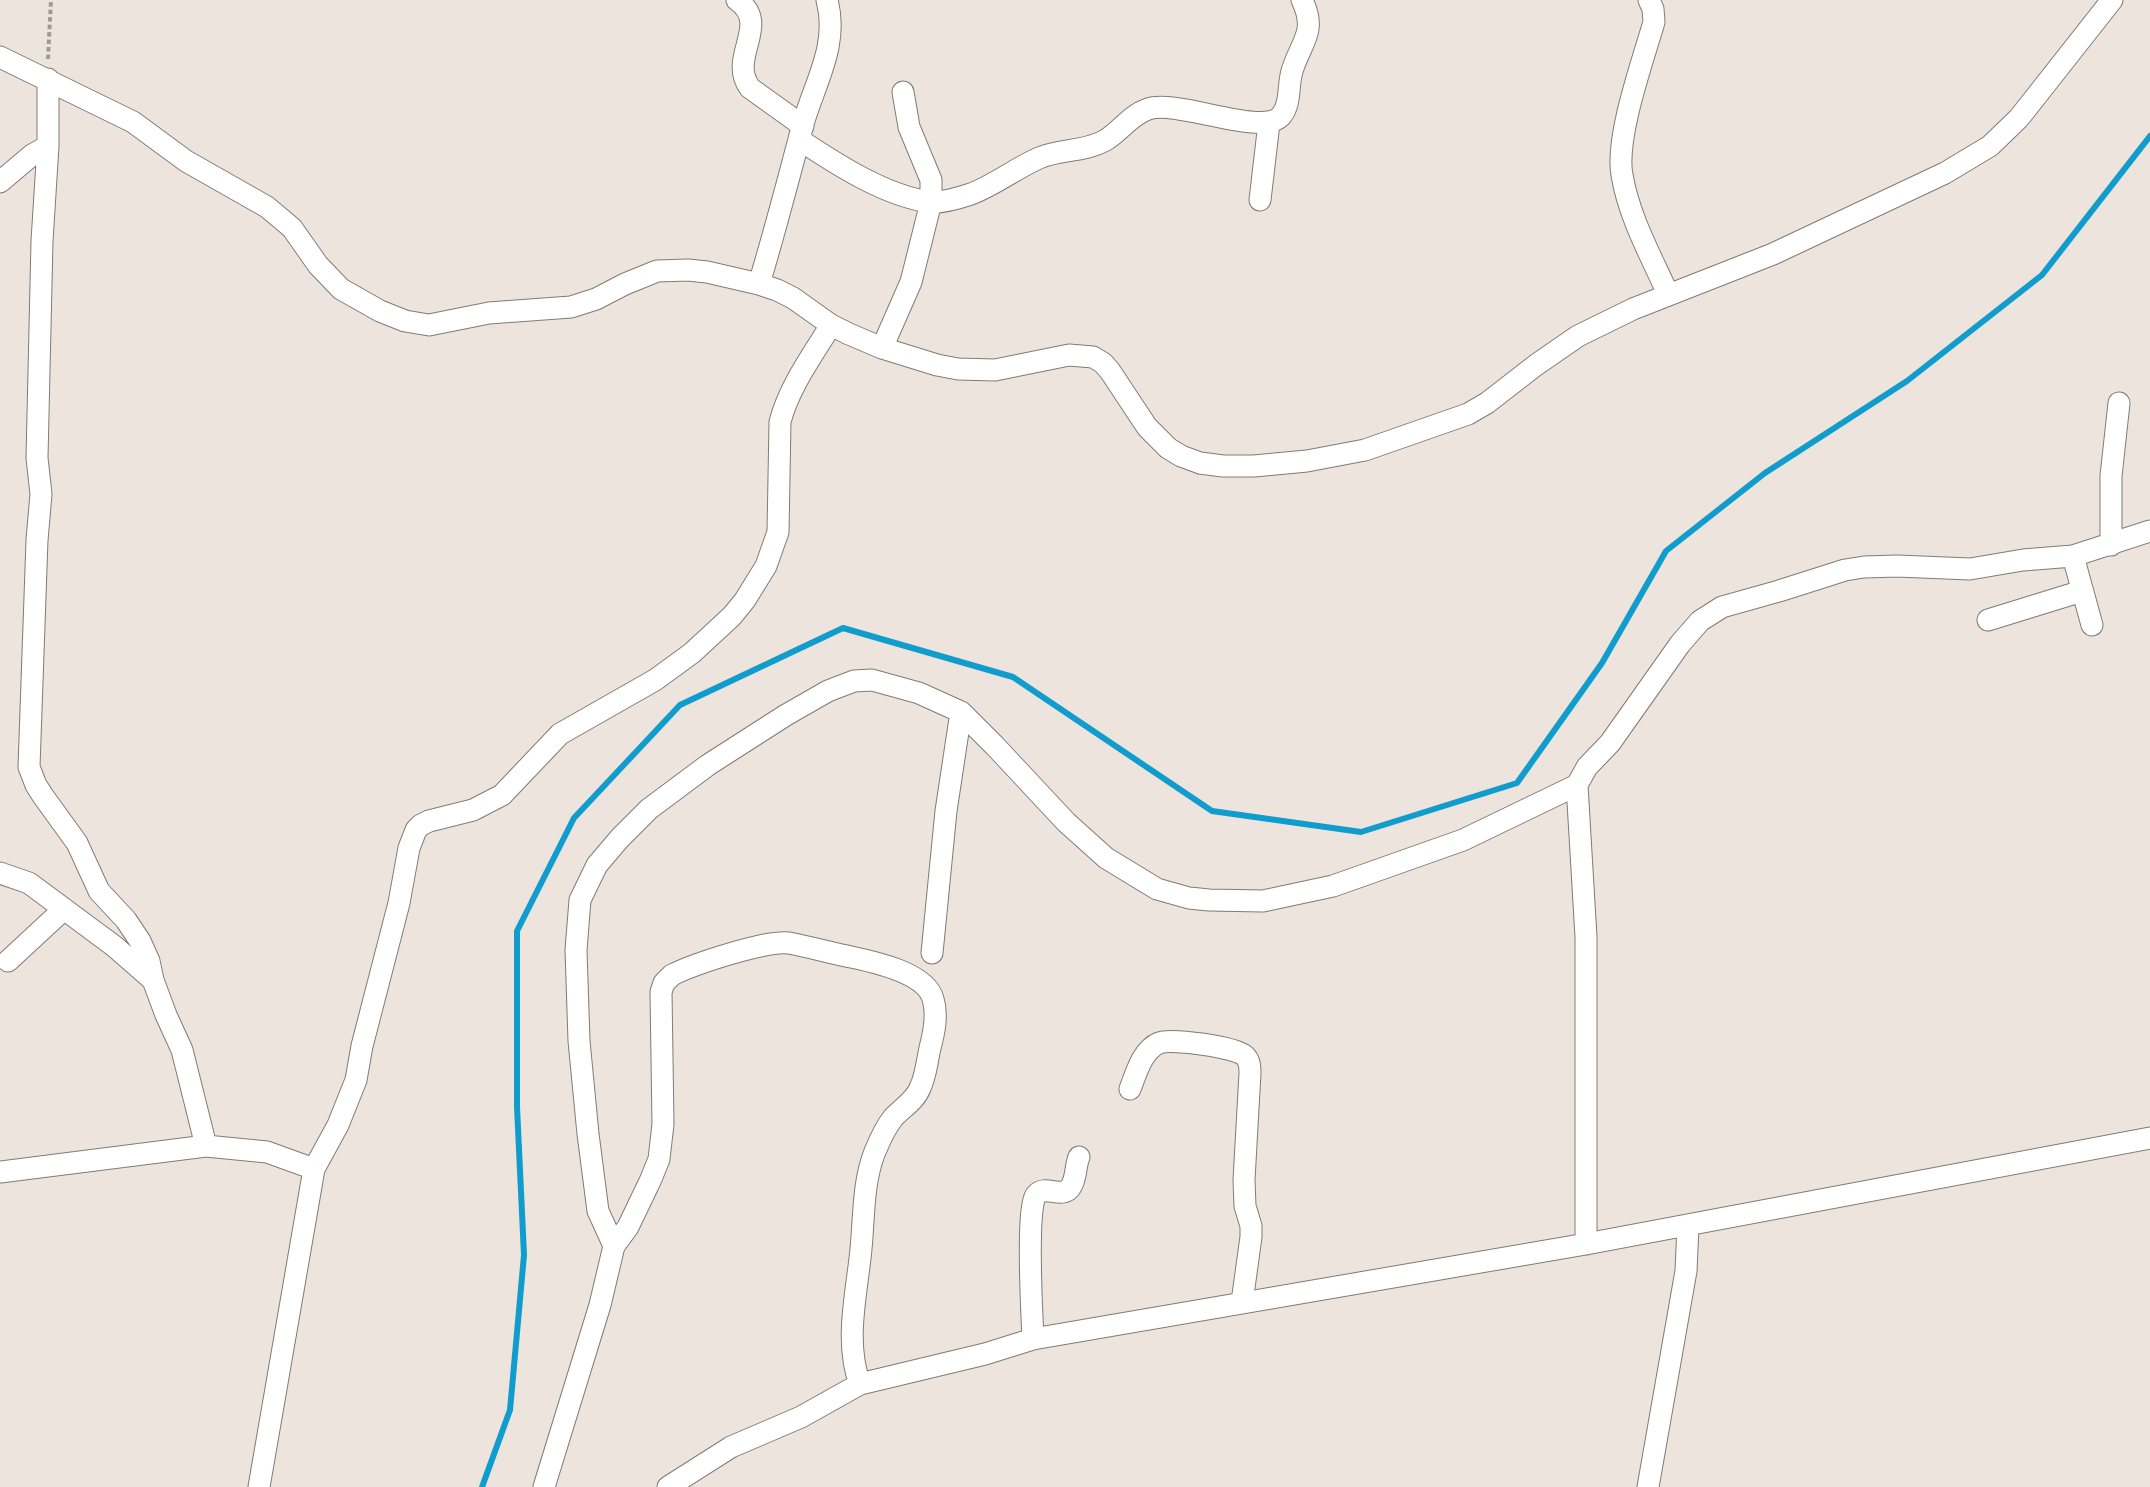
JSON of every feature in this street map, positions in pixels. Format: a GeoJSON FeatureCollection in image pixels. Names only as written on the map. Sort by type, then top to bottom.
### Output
{"type":"FeatureCollection","features":[{"type":"Feature","properties":{"kind":"street"},"geometry":{"type":"LineString","coordinates":[[737,0],[745,6],[752,19],[742,69],[745,81],[750,88],[802,133],[859,176],[886,189],[931,202],[973,193],[1043,156],[1086,148],[1104,141],[1137,114],[1151,108],[1171,108],[1256,123],[1269,123],[1284,112],[1293,67],[1304,45],[1308,22],[1302,0]]}},
{"type":"Feature","properties":{"kind":"street"},"geometry":{"type":"LineString","coordinates":[[759,284],[829,48],[831,25],[827,0]]}},
{"type":"Feature","properties":{"kind":"street"},"geometry":{"type":"LineString","coordinates":[[1649,0],[1653,9],[1654,22],[1623,141],[1621,173],[1632,212],[1668,294]]}},
{"type":"Feature","properties":{"kind":"street"},"geometry":{"type":"LineString","coordinates":[[0,57],[133,122],[186,161],[267,207],[292,228],[318,265],[341,289],[380,311],[405,321],[429,325],[489,313],[571,307],[596,299],[647,274],[669,270],[707,272],[759,284],[794,298],[831,325],[882,348],[937,365],[995,370],[1069,355],[1093,357],[1110,371],[1147,427],[1168,448],[1200,463],[1254,466],[1365,450],[1468,414],[1578,336],[1668,294],[1773,254],[1900,196],[1970,159],[1990,146],[2019,118],[2112,0]]}},
{"type":"Feature","properties":{"kind":"street"},"geometry":{"type":"LineString","coordinates":[[48,79],[48,146],[42,241],[37,459],[41,494],[37,540],[29,767],[36,785],[77,843],[99,891],[126,920],[140,941],[149,961],[153,980],[166,1015],[182,1050],[206,1146]]}},
{"type":"Feature","properties":{"kind":"street"},"geometry":{"type":"LineString","coordinates":[[882,348],[911,282],[931,202],[931,180],[909,127],[903,92]]}},
{"type":"Feature","properties":{"kind":"street"},"geometry":{"type":"LineString","coordinates":[[1260,200],[1269,123]]}},
{"type":"Feature","properties":{"kind":"street"},"geometry":{"type":"LineString","coordinates":[[0,182],[32,155],[48,146]]}},
{"type":"Feature","properties":{"kind":"street"},"geometry":{"type":"LineString","coordinates":[[259,1487],[314,1169],[338,1125],[356,1080],[399,903],[409,848],[416,830],[429,821],[473,810],[502,795],[560,734],[662,675],[692,653],[732,616],[766,566],[778,532],[780,422],[783,411],[798,379],[831,325]]}},
{"type":"Feature","properties":{"kind":"street"},"geometry":{"type":"LineString","coordinates":[[2111,545],[2110,476],[2119,403]]}},
{"type":"Feature","properties":{"kind":"street"},"geometry":{"type":"LineString","coordinates":[[1586,1244],[1586,937],[1577,785],[1587,767],[1610,743],[1680,644],[1700,621],[1722,607],[1831,573],[1864,567],[1970,569],[2023,560],[2073,556],[2150,531]]}},
{"type":"Feature","properties":{"kind":"street"},"geometry":{"type":"LineString","coordinates":[[2073,556],[2092,625]]}},
{"type":"Feature","properties":{"kind":"street"},"geometry":{"type":"LineString","coordinates":[[1988,620],[2082,591]]}},
{"type":"Feature","properties":{"kind":"street"},"geometry":{"type":"LineString","coordinates":[[614,1246],[598,1211],[588,1134],[579,1041],[576,950],[580,900],[597,865],[620,838],[664,797],[761,730],[840,686],[854,681],[872,680],[893,684],[961,712],[1066,822],[1106,858],[1157,889],[1189,898],[1263,901],[1333,886],[1463,840],[1577,785]]}},
{"type":"Feature","properties":{"kind":"street"},"geometry":{"type":"LineString","coordinates":[[932,953],[946,811],[961,712]]}},
{"type":"Feature","properties":{"kind":"street"},"geometry":{"type":"LineString","coordinates":[[0,873],[29,884],[114,946],[153,980]]}},
{"type":"Feature","properties":{"kind":"street"},"geometry":{"type":"LineString","coordinates":[[8,961],[63,910]]}},
{"type":"Feature","properties":{"kind":"street"},"geometry":{"type":"LineString","coordinates":[[544,1487],[600,1305],[614,1246],[628,1227],[659,1159],[663,1112],[661,992],[664,983],[672,975],[733,953],[778,943],[789,943],[895,969],[917,978],[933,998],[935,1028],[921,1088],[884,1130],[868,1173],[853,1321],[854,1362],[860,1384]]}},
{"type":"Feature","properties":{"kind":"street"},"geometry":{"type":"LineString","coordinates":[[1130,1089],[1145,1056],[1159,1043],[1171,1042],[1229,1050],[1243,1054],[1249,1061],[1244,1180],[1245,1206],[1251,1226],[1242,1302]]}},
{"type":"Feature","properties":{"kind":"street"},"geometry":{"type":"LineString","coordinates":[[668,1487],[731,1447],[801,1417],[860,1384],[985,1354],[1033,1338],[1688,1226],[2150,1138]]}},
{"type":"Feature","properties":{"kind":"street"},"geometry":{"type":"LineString","coordinates":[[0,1172],[206,1146],[267,1152],[314,1169]]}},
{"type":"Feature","properties":{"kind":"street"},"geometry":{"type":"LineString","coordinates":[[1033,1338],[1031,1223],[1033,1200],[1036,1194],[1043,1190],[1065,1192],[1070,1188],[1079,1157]]}},
{"type":"Feature","properties":{"kind":"street"},"geometry":{"type":"LineString","coordinates":[[1648,1487],[1686,1270],[1688,1226]]}},
{"type":"Feature","properties":{"kind":"path"},"geometry":{"type":"LineString","coordinates":[[48,79],[51,0]]}},
{"type":"Feature","properties":{"kind":"waterway"},"geometry":{"type":"LineString","coordinates":[[482,1487],[510,1410],[524,1255],[517,1107],[517,931],[574,818],[680,705],[843,628],[1013,677],[1212,811],[1361,832],[1517,783],[1602,663],[1666,551],[1765,473],[1907,381],[2042,275],[2150,136]]}}]}
